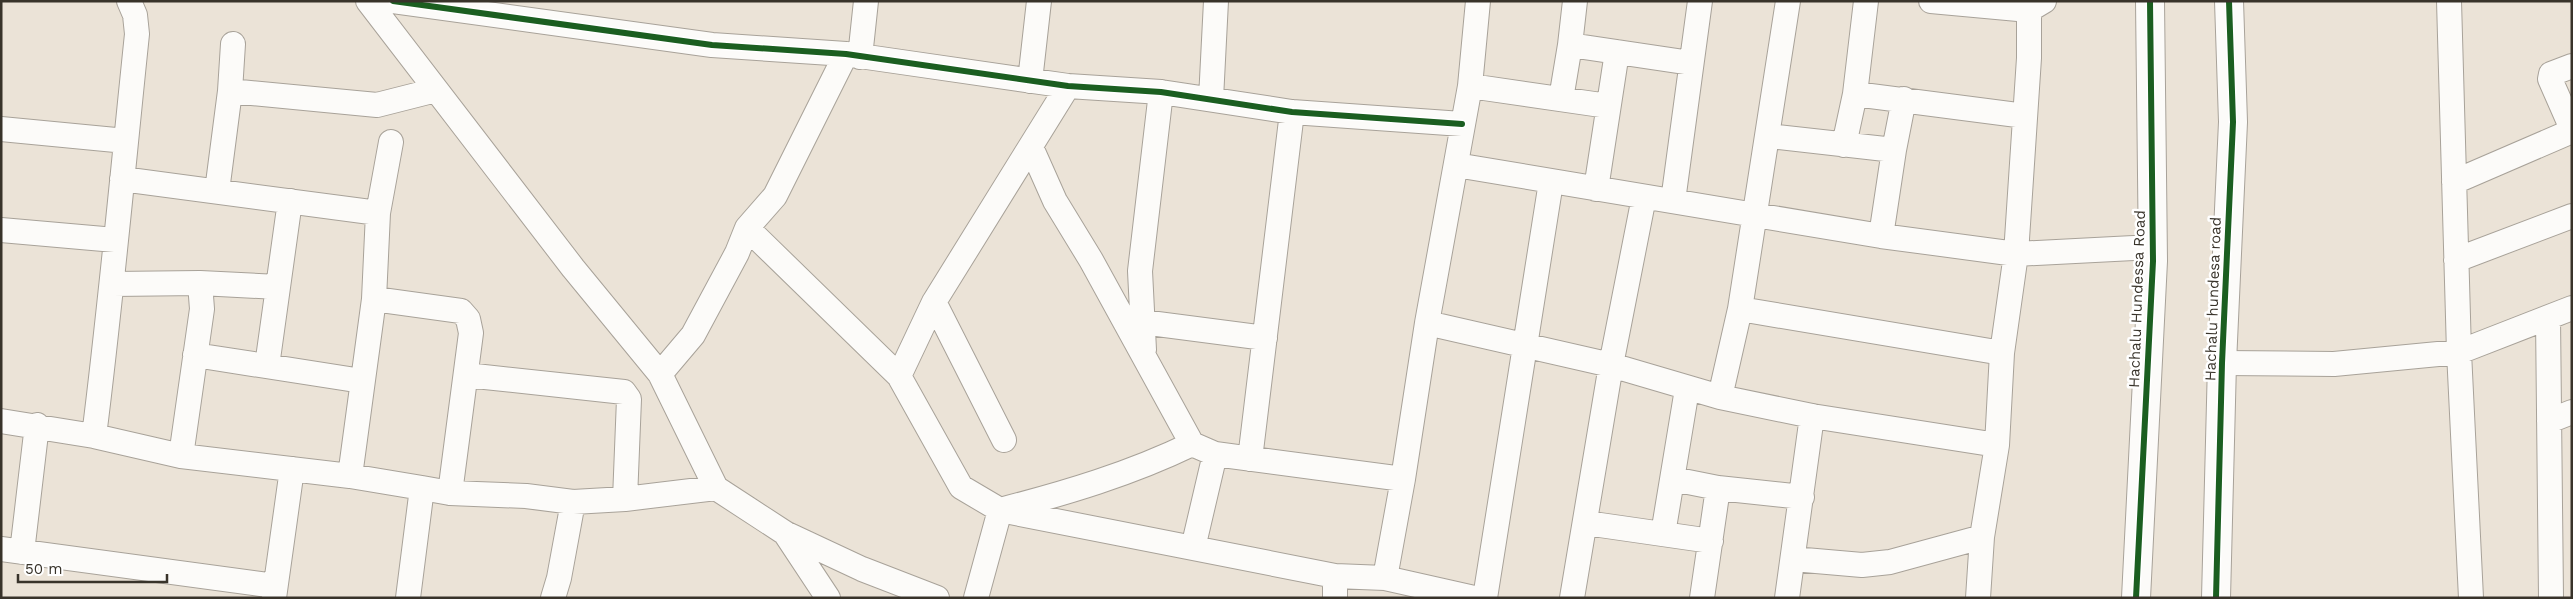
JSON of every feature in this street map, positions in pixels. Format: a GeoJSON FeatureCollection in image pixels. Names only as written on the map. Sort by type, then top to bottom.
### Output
{"type":"FeatureCollection","features":[{"type":"Feature","properties":{"kind":"main road","name":"Hachalu Hundessa Road"},"geometry":{"type":"LineString","coordinates":[[2136,598],[2153,248],[2150,1]]}},
{"type":"Feature","properties":{"kind":"main road","name":"Hachalu hundesa road"},"geometry":{"type":"LineString","coordinates":[[2216,598],[2222,364],[2233,122],[2229,1]]}},
{"type":"Feature","properties":{"kind":"street"},"geometry":{"type":"LineString","coordinates":[[94,436],[113,284],[115,240],[138,34],[135,15],[129,1]]}},
{"type":"Feature","properties":{"kind":"street"},"geometry":{"type":"LineString","coordinates":[[368,1],[574,268],[660,374],[716,488],[785,533],[862,570],[937,598]]}},
{"type":"Feature","properties":{"kind":"street"},"geometry":{"type":"LineString","coordinates":[[393,1],[712,45],[853,56],[1068,86],[1161,92],[1292,112],[1462,124]]}},
{"type":"Feature","properties":{"kind":"street"},"geometry":{"type":"LineString","coordinates":[[660,374],[693,335],[737,253],[746,228],[775,196],[853,56],[866,1]]}},
{"type":"Feature","properties":{"kind":"street"},"geometry":{"type":"LineString","coordinates":[[1030,81],[1039,1]]}},
{"type":"Feature","properties":{"kind":"street"},"geometry":{"type":"LineString","coordinates":[[1211,99],[1216,1]]}},
{"type":"Feature","properties":{"kind":"street"},"geometry":{"type":"LineString","coordinates":[[1385,578],[1403,479],[1427,323],[1470,86],[1478,1]]}},
{"type":"Feature","properties":{"kind":"street"},"geometry":{"type":"LineString","coordinates":[[1560,99],[1570,45],[1575,1]]}},
{"type":"Feature","properties":{"kind":"street"},"geometry":{"type":"LineString","coordinates":[[1673,201],[1690,63],[1700,1]]}},
{"type":"Feature","properties":{"kind":"street"},"geometry":{"type":"LineString","coordinates":[[1720,397],[1740,309],[1769,136],[1788,1]]}},
{"type":"Feature","properties":{"kind":"street"},"geometry":{"type":"LineString","coordinates":[[1844,145],[1855,94],[1866,1]]}},
{"type":"Feature","properties":{"kind":"street"},"geometry":{"type":"LineString","coordinates":[[1931,1],[2037,6],[2025,116],[2016,254],[2002,353],[1997,445],[1982,537],[1978,598]]}},
{"type":"Feature","properties":{"kind":"street"},"geometry":{"type":"LineString","coordinates":[[2449,1],[2459,352],[2471,598]]}},
{"type":"Feature","properties":{"kind":"street"},"geometry":{"type":"LineString","coordinates":[[217,191],[230,91],[233,44]]}},
{"type":"Feature","properties":{"kind":"street"},"geometry":{"type":"LineString","coordinates":[[1570,45],[1690,63]]}},
{"type":"Feature","properties":{"kind":"street"},"geometry":{"type":"LineString","coordinates":[[1596,189],[1617,52]]}},
{"type":"Feature","properties":{"kind":"street"},"geometry":{"type":"LineString","coordinates":[[2454,182],[2572,130],[2550,79],[2551,74],[2572,66]]}},
{"type":"Feature","properties":{"kind":"street"},"geometry":{"type":"LineString","coordinates":[[899,376],[934,302],[1068,86]]}},
{"type":"Feature","properties":{"kind":"street"},"geometry":{"type":"LineString","coordinates":[[1470,86],[1608,106]]}},
{"type":"Feature","properties":{"kind":"street"},"geometry":{"type":"LineString","coordinates":[[230,91],[378,105],[436,90]]}},
{"type":"Feature","properties":{"kind":"street"},"geometry":{"type":"LineString","coordinates":[[1145,362],[1140,271],[1161,92]]}},
{"type":"Feature","properties":{"kind":"street"},"geometry":{"type":"LineString","coordinates":[[1855,94],[2025,116]]}},
{"type":"Feature","properties":{"kind":"street"},"geometry":{"type":"LineString","coordinates":[[1882,236],[1894,150],[1904,100]]}},
{"type":"Feature","properties":{"kind":"street"},"geometry":{"type":"LineString","coordinates":[[1250,459],[1292,112]]}},
{"type":"Feature","properties":{"kind":"street"},"geometry":{"type":"LineString","coordinates":[[1,129],[126,141]]}},
{"type":"Feature","properties":{"kind":"street"},"geometry":{"type":"LineString","coordinates":[[1769,136],[1894,150]]}},
{"type":"Feature","properties":{"kind":"street"},"geometry":{"type":"LineString","coordinates":[[350,476],[374,299],[378,213],[391,142]]}},
{"type":"Feature","properties":{"kind":"street"},"geometry":{"type":"LineString","coordinates":[[1031,147],[1056,201],[1091,260],[1145,362],[1192,444],[1215,454],[1403,479]]}},
{"type":"Feature","properties":{"kind":"street"},"geometry":{"type":"LineString","coordinates":[[1456,165],[1551,182],[1756,213],[1882,236],[2016,254],[2153,248]]}},
{"type":"Feature","properties":{"kind":"street"},"geometry":{"type":"LineString","coordinates":[[122,179],[378,213]]}},
{"type":"Feature","properties":{"kind":"street"},"geometry":{"type":"LineString","coordinates":[[1485,598],[1551,182]]}},
{"type":"Feature","properties":{"kind":"street"},"geometry":{"type":"LineString","coordinates":[[1572,598],[1611,364],[1644,196]]}},
{"type":"Feature","properties":{"kind":"street"},"geometry":{"type":"LineString","coordinates":[[267,366],[290,201]]}},
{"type":"Feature","properties":{"kind":"street"},"geometry":{"type":"LineString","coordinates":[[2456,260],[2572,216]]}},
{"type":"Feature","properties":{"kind":"street"},"geometry":{"type":"LineString","coordinates":[[746,228],[899,376],[961,487],[1000,510],[1193,548],[1335,587],[1385,578],[1474,598]]}},
{"type":"Feature","properties":{"kind":"street"},"geometry":{"type":"LineString","coordinates":[[1,230],[115,240]]}},
{"type":"Feature","properties":{"kind":"street"},"geometry":{"type":"LineString","coordinates":[[113,284],[200,283],[278,287]]}},
{"type":"Feature","properties":{"kind":"street"},"geometry":{"type":"LineString","coordinates":[[181,456],[202,309],[200,283]]}},
{"type":"Feature","properties":{"kind":"street"},"geometry":{"type":"LineString","coordinates":[[374,299],[461,311],[468,319],[471,333],[450,493]]}},
{"type":"Feature","properties":{"kind":"street"},"geometry":{"type":"LineString","coordinates":[[934,302],[1004,440]]}},
{"type":"Feature","properties":{"kind":"street"},"geometry":{"type":"LineString","coordinates":[[2222,364],[2334,364],[2459,352],[2572,308]]}},
{"type":"Feature","properties":{"kind":"street"},"geometry":{"type":"LineString","coordinates":[[1740,309],[2002,353]]}},
{"type":"Feature","properties":{"kind":"street"},"geometry":{"type":"LineString","coordinates":[[2548,318],[2551,598]]}},
{"type":"Feature","properties":{"kind":"street"},"geometry":{"type":"LineString","coordinates":[[1142,322],[1264,338]]}},
{"type":"Feature","properties":{"kind":"street"},"geometry":{"type":"LineString","coordinates":[[1427,323],[1611,364],[1687,389],[1720,397],[1812,416],[1997,445]]}},
{"type":"Feature","properties":{"kind":"street"},"geometry":{"type":"LineString","coordinates":[[196,355],[362,381]]}},
{"type":"Feature","properties":{"kind":"street"},"geometry":{"type":"LineString","coordinates":[[466,375],[624,392],[629,399],[625,499]]}},
{"type":"Feature","properties":{"kind":"street"},"geometry":{"type":"LineString","coordinates":[[1663,534],[1687,389]]}},
{"type":"Feature","properties":{"kind":"street"},"geometry":{"type":"LineString","coordinates":[[2548,421],[2572,412]]}},
{"type":"Feature","properties":{"kind":"street"},"geometry":{"type":"LineString","coordinates":[[1787,598],[1812,416]]}},
{"type":"Feature","properties":{"kind":"street"},"geometry":{"type":"LineString","coordinates":[[1,421],[37,425],[94,436],[181,456],[350,476],[450,493],[526,496],[573,502],[625,499],[716,488]]}},
{"type":"Feature","properties":{"kind":"street"},"geometry":{"type":"LineString","coordinates":[[37,425],[12,551],[275,592],[292,469]]}},
{"type":"Feature","properties":{"kind":"street"},"geometry":{"type":"LineString","coordinates":[[1000,510],[1087,487],[1156,462],[1192,444]]}},
{"type":"Feature","properties":{"kind":"street"},"geometry":{"type":"LineString","coordinates":[[1193,548],[1215,454]]}},
{"type":"Feature","properties":{"kind":"street"},"geometry":{"type":"LineString","coordinates":[[1673,479],[1718,488],[1802,497]]}},
{"type":"Feature","properties":{"kind":"street"},"geometry":{"type":"LineString","coordinates":[[408,598],[422,488]]}},
{"type":"Feature","properties":{"kind":"street"},"geometry":{"type":"LineString","coordinates":[[1702,598],[1718,488]]}},
{"type":"Feature","properties":{"kind":"street"},"geometry":{"type":"LineString","coordinates":[[553,598],[559,578],[573,502]]}},
{"type":"Feature","properties":{"kind":"street"},"geometry":{"type":"LineString","coordinates":[[976,598],[1000,510]]}},
{"type":"Feature","properties":{"kind":"street"},"geometry":{"type":"LineString","coordinates":[[1586,523],[1710,541]]}},
{"type":"Feature","properties":{"kind":"street"},"geometry":{"type":"LineString","coordinates":[[785,533],[828,598]]}},
{"type":"Feature","properties":{"kind":"street"},"geometry":{"type":"LineString","coordinates":[[1793,559],[1871,564],[1890,562],[1982,537]]}},
{"type":"Feature","properties":{"kind":"cycle path"},"geometry":{"type":"LineString","coordinates":[[393,1],[712,45],[846,54],[1068,86],[1161,92],[1292,112],[1462,124]]}},
{"type":"Feature","properties":{"kind":"cycle path"},"geometry":{"type":"LineString","coordinates":[[2136,598],[2153,261],[2150,1]]}},
{"type":"Feature","properties":{"kind":"cycle path"},"geometry":{"type":"LineString","coordinates":[[2216,598],[2222,363],[2233,122],[2229,1]]}}]}
